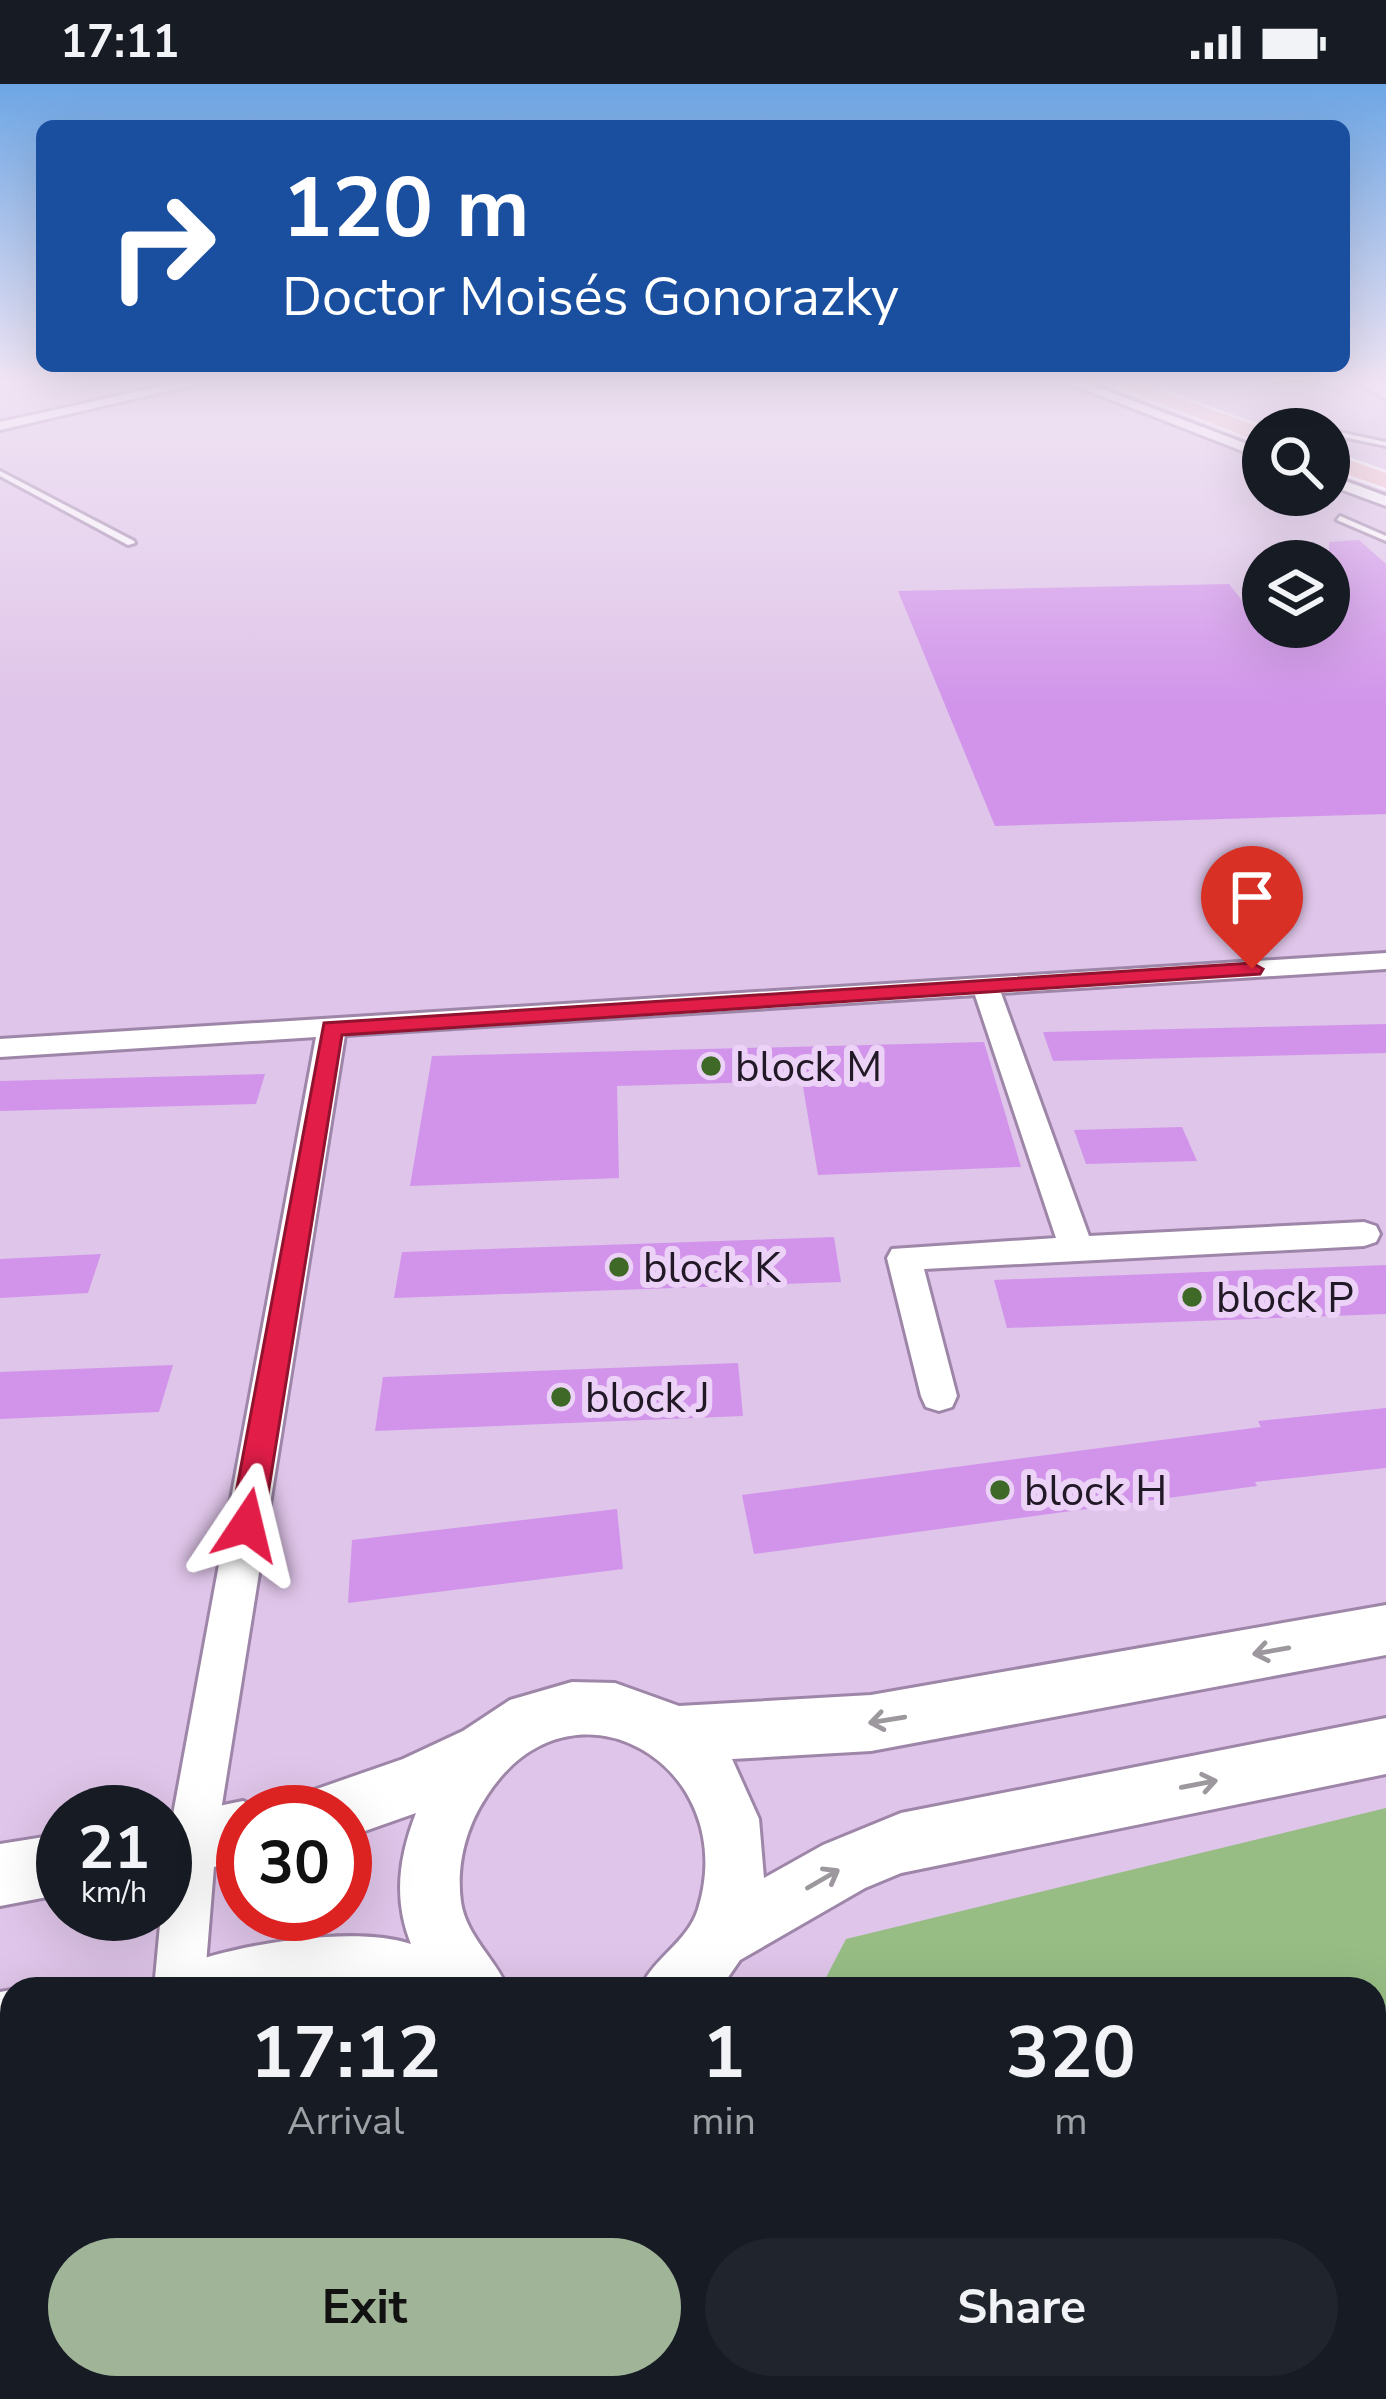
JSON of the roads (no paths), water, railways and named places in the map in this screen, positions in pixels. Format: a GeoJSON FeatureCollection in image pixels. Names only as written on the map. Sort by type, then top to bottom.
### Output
{"type":"FeatureCollection","features":[{"type":"Feature","properties":{"kind":"street"},"geometry":{"type":"LineString","coordinates":[[1351,488],[1386,501]]}},
{"type":"Feature","properties":{"kind":"street"},"geometry":{"type":"LineString","coordinates":[[0,1048],[1386,961]]}},
{"type":"Feature","properties":{"kind":"street"},"geometry":{"type":"LineString","coordinates":[[985,986],[1077,1250]]}},
{"type":"Feature","properties":{"kind":"street"},"geometry":{"type":"LineString","coordinates":[[181,1977],[332,1028]]}},
{"type":"Feature","properties":{"kind":"street"},"geometry":{"type":"LineString","coordinates":[[939,1396],[904,1258],[1364,1234]]}},
{"type":"Feature","properties":{"kind":"street"},"geometry":{"type":"LineString","coordinates":[[676,1734],[871,1723],[1386,1630]]}},
{"type":"Feature","properties":{"kind":"street"},"geometry":{"type":"LineString","coordinates":[[372,1796],[482,1752],[527,1720],[596,1706],[640,1714],[676,1734],[720,1788],[734,1840],[732,1912],[698,1971]]}},
{"type":"Feature","properties":{"kind":"street"},"geometry":{"type":"LineString","coordinates":[[698,1971],[844,1866],[901,1844],[1386,1746]]}},
{"type":"Feature","properties":{"kind":"street"},"geometry":{"type":"LineString","coordinates":[[463,1977],[431,1915],[430,1854],[452,1791],[482,1752]]}},
{"type":"Feature","properties":{"kind":"street"},"geometry":{"type":"LineString","coordinates":[[0,1875],[36,1869]]}},
{"type":"Feature","properties":{"kind":"street"},"geometry":{"type":"LineString","coordinates":[[278,1977],[388,1968],[415,1977]]}},
{"type":"Feature","properties":{"kind":"lane"},"geometry":{"type":"LineString","coordinates":[[28,488],[131,543]]}},
{"type":"Feature","properties":{"kind":"lane"},"geometry":{"type":"LineString","coordinates":[[1340,518],[1386,539]]}},
{"type":"Feature","properties":{"kind":"place","name":"block M"},"geometry":{"type":"Point","coordinates":[711,1066]}},
{"type":"Feature","properties":{"kind":"place","name":"block K"},"geometry":{"type":"Point","coordinates":[619,1267]}},
{"type":"Feature","properties":{"kind":"place","name":"block P"},"geometry":{"type":"Point","coordinates":[1192,1297]}},
{"type":"Feature","properties":{"kind":"place","name":"block J"},"geometry":{"type":"Point","coordinates":[561,1397]}},
{"type":"Feature","properties":{"kind":"place","name":"block H"},"geometry":{"type":"Point","coordinates":[1000,1490]}}]}
